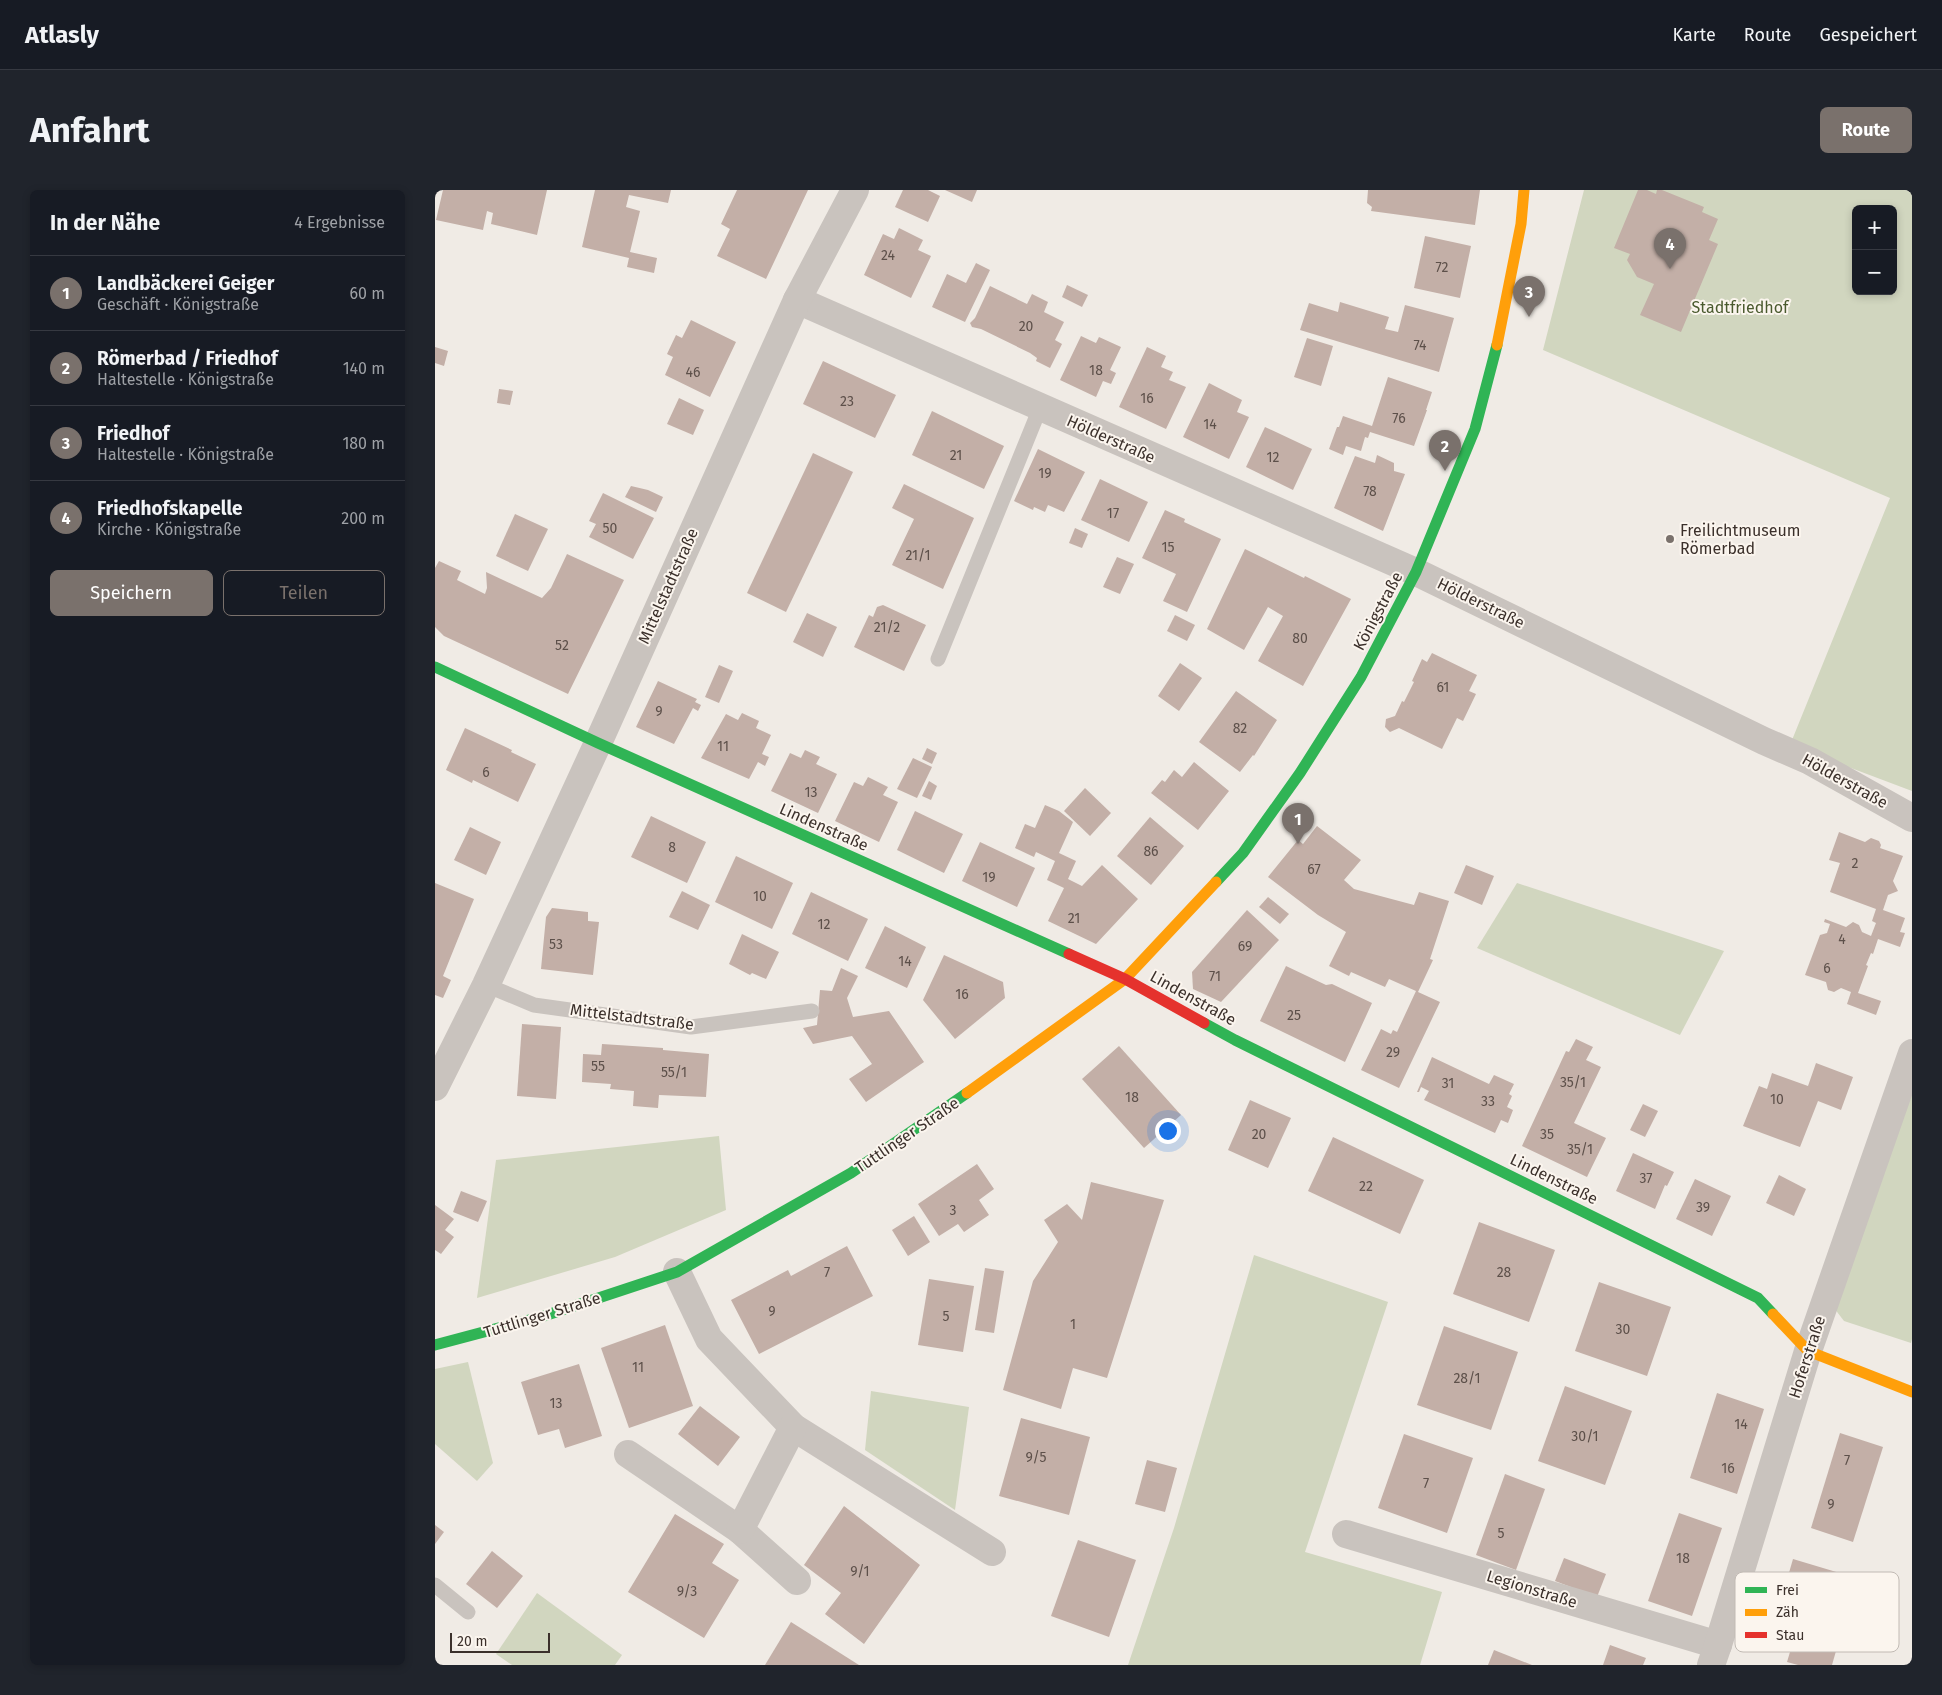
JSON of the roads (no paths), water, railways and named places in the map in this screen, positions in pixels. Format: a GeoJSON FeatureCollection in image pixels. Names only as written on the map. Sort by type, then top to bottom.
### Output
{"type":"FeatureCollection","features":[{"type":"Feature","properties":{"kind":"street","name":"Mittelstadtstraße"},"geometry":{"type":"LineString","coordinates":[[435,1087],[486,985],[598,743],[797,300],[855,190]]}},
{"type":"Feature","properties":{"kind":"street","name":"Königstraße"},"geometry":{"type":"LineString","coordinates":[[1125,979],[1243,853],[1260,830],[1300,774],[1361,676],[1417,572],[1475,429],[1498,340],[1521,224],[1524,190]]}},
{"type":"Feature","properties":{"kind":"street","name":"Hölderstraße"},"geometry":{"type":"LineString","coordinates":[[797,300],[1417,572],[1755,737],[1810,761],[1912,818]]}},
{"type":"Feature","properties":{"kind":"street","name":"Lindenstraße"},"geometry":{"type":"LineString","coordinates":[[435,667],[598,743],[1125,979],[1235,1040],[1758,1298],[1808,1351],[1912,1392]]}},
{"type":"Feature","properties":{"kind":"street","name":"Tuttlinger Straße"},"geometry":{"type":"LineString","coordinates":[[435,1345],[544,1316],[677,1272],[851,1173],[1000,1072],[1125,979]]}},
{"type":"Feature","properties":{"kind":"street","name":"Hoferstraße"},"geometry":{"type":"LineString","coordinates":[[1740,1572],[1808,1351],[1912,1052]]}},
{"type":"Feature","properties":{"kind":"street"},"geometry":{"type":"LineString","coordinates":[[677,1272],[709,1339],[793,1427],[992,1552]]}},
{"type":"Feature","properties":{"kind":"street"},"geometry":{"type":"LineString","coordinates":[[740,1530],[793,1427]]}},
{"type":"Feature","properties":{"kind":"street"},"geometry":{"type":"LineString","coordinates":[[628,1454],[740,1530],[797,1581]]}},
{"type":"Feature","properties":{"kind":"street","name":"Legionstraße"},"geometry":{"type":"LineString","coordinates":[[1346,1534],[1714,1655]]}},
{"type":"Feature","properties":{"kind":"street","name":"Hoferstraße"},"geometry":{"type":"LineString","coordinates":[[1714,1655],[1735,1587]]}},
{"type":"Feature","properties":{"kind":"lane"},"geometry":{"type":"LineString","coordinates":[[939,659],[1040,408]]}},
{"type":"Feature","properties":{"kind":"lane","name":"Mittelstadtstraße"},"geometry":{"type":"LineString","coordinates":[[486,985],[534,1005],[691,1027],[812,1011]]}},
{"type":"Feature","properties":{"kind":"lane"},"geometry":{"type":"LineString","coordinates":[[435,1585],[468,1612]]}},
{"type":"Feature","properties":{"kind":"place","name":"Friedhofskapelle"},"geometry":{"type":"Point","coordinates":[1670,269]}},
{"type":"Feature","properties":{"kind":"place","name":"Friedhof"},"geometry":{"type":"Point","coordinates":[1529,317]}},
{"type":"Feature","properties":{"kind":"place","name":"Römerbad / Friedhof"},"geometry":{"type":"Point","coordinates":[1445,471]}},
{"type":"Feature","properties":{"kind":"place","name":"Freilichtmuseum Römerbad"},"geometry":{"type":"Point","coordinates":[1670,539]}},
{"type":"Feature","properties":{"kind":"place","name":"Landbäckerei Geiger"},"geometry":{"type":"Point","coordinates":[1298,844]}},
{"type":"Feature","properties":{"kind":"park label","name":"Stadtfriedhof"},"geometry":{"type":"Point","coordinates":[1740,307]}}]}
